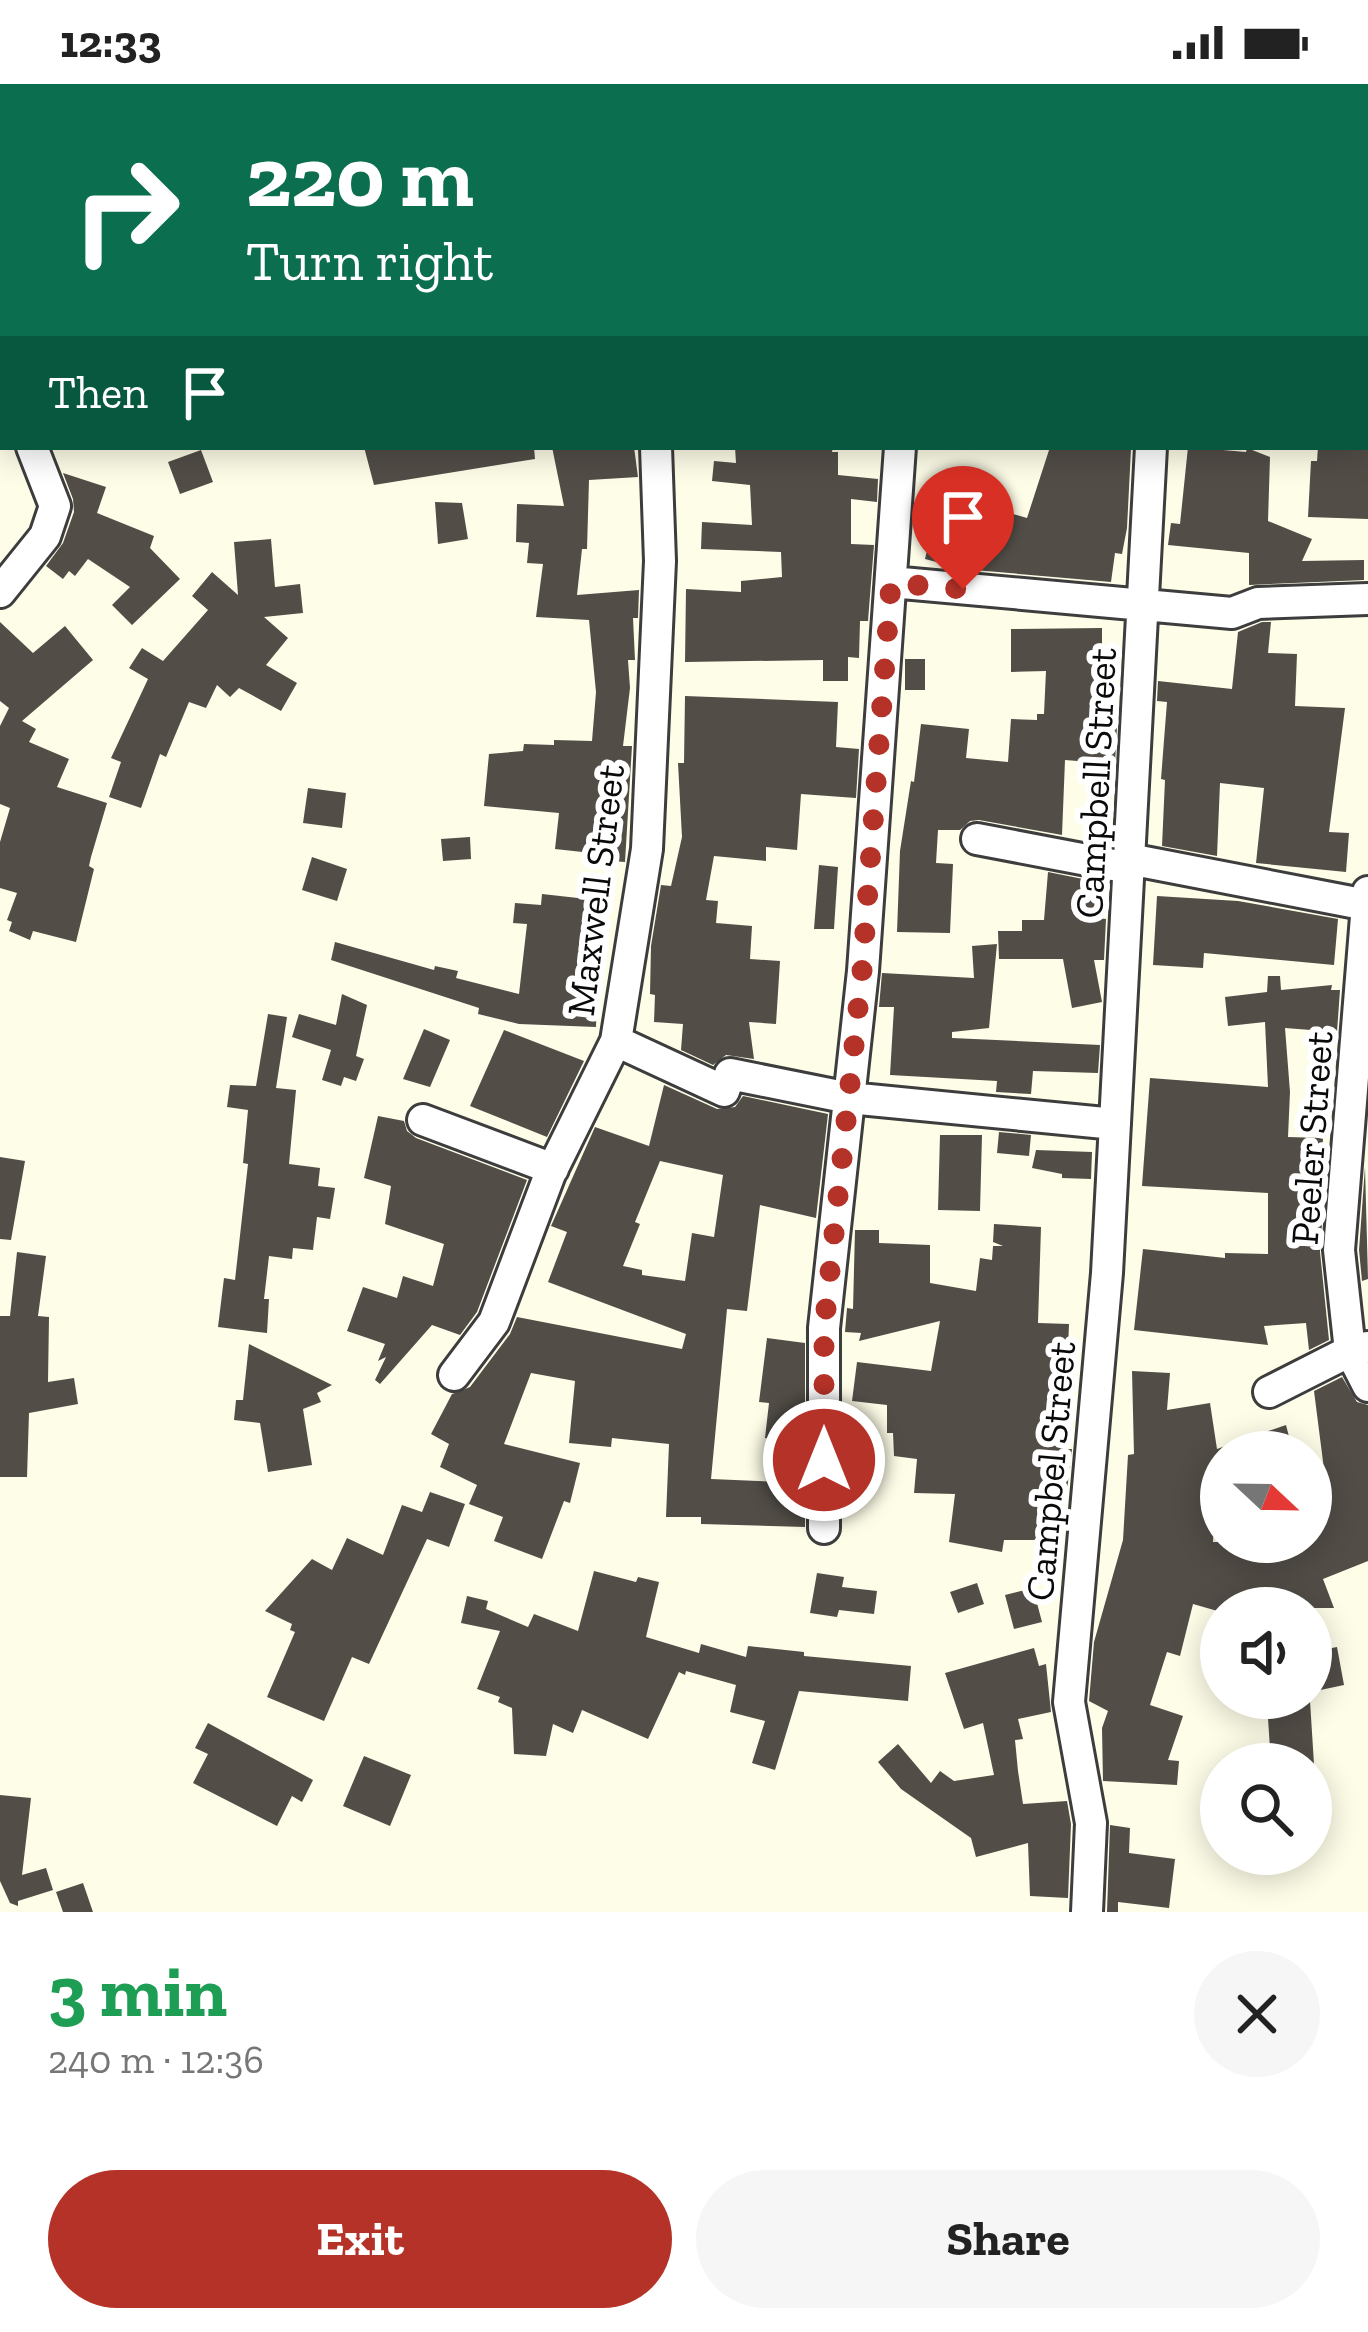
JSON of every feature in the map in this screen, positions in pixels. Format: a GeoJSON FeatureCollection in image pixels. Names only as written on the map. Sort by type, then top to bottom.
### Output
{"type":"FeatureCollection","features":[{"type":"Feature","properties":{"kind":"street"},"geometry":{"type":"LineString","coordinates":[[0,592],[45,536],[56,506],[33,450]]}},
{"type":"Feature","properties":{"kind":"street","name":"Maxwell Street"},"geometry":{"type":"LineString","coordinates":[[454,1375],[494,1322],[553,1169],[616,1041],[647,849],[660,561],[656,450]]}},
{"type":"Feature","properties":{"kind":"street"},"geometry":{"type":"LineString","coordinates":[[824,1528],[824,1328],[862,971],[900,450]]}},
{"type":"Feature","properties":{"kind":"street","name":"Campbell Street"},"geometry":{"type":"LineString","coordinates":[[1115,1124],[1151,450]]}},
{"type":"Feature","properties":{"kind":"street"},"geometry":{"type":"LineString","coordinates":[[891,583],[1232,614],[1258,603],[1368,599]]}},
{"type":"Feature","properties":{"kind":"street"},"geometry":{"type":"LineString","coordinates":[[977,839],[1367,905]]}},
{"type":"Feature","properties":{"kind":"street","name":"Peeler Street"},"geometry":{"type":"LineString","coordinates":[[1368,892],[1339,1250],[1368,1386]]}},
{"type":"Feature","properties":{"kind":"street"},"geometry":{"type":"LineString","coordinates":[[616,1041],[724,1091],[730,1074],[849,1098],[1115,1124]]}},
{"type":"Feature","properties":{"kind":"street"},"geometry":{"type":"LineString","coordinates":[[423,1120],[553,1169]]}},
{"type":"Feature","properties":{"kind":"street","name":"Campbel Street"},"geometry":{"type":"LineString","coordinates":[[1087,1912],[1091,1823],[1069,1702],[1107,1274],[1115,1124]]}},
{"type":"Feature","properties":{"kind":"street"},"geometry":{"type":"LineString","coordinates":[[1268,1392],[1359,1349]]}},
{"type":"Feature","properties":{"kind":"building"},"geometry":{"type":"Polygon","coordinates":[[[201,450],[213,482],[180,494],[168,462],[201,450]]]}},
{"type":"Feature","properties":{"kind":"building"},"geometry":{"type":"Polygon","coordinates":[[[365,450],[534,450],[535,459],[374,485],[365,450]]]}},
{"type":"Feature","properties":{"kind":"building"},"geometry":{"type":"Polygon","coordinates":[[[553,450],[634,450],[638,477],[589,480],[587,549],[582,549],[577,595],[639,590],[638,618],[633,618],[635,660],[628,660],[630,688],[623,746],[632,746],[625,862],[555,849],[559,813],[484,806],[489,754],[523,751],[524,744],[554,745],[554,740],[592,741],[596,692],[589,620],[536,617],[543,564],[527,563],[529,543],[516,542],[517,504],[564,506],[553,450]]]}},
{"type":"Feature","properties":{"kind":"building"},"geometry":{"type":"Polygon","coordinates":[[[735,450],[832,450],[838,452],[838,475],[878,479],[877,502],[851,499],[851,544],[874,545],[868,621],[860,621],[859,658],[848,657],[848,681],[823,681],[823,660],[685,662],[686,589],[741,592],[741,581],[782,577],[781,552],[701,549],[702,522],[752,525],[750,485],[712,481],[714,461],[736,463],[735,450]]]}},
{"type":"Feature","properties":{"kind":"building"},"geometry":{"type":"Polygon","coordinates":[[[1049,450],[1131,450],[1127,528],[1122,554],[1115,553],[1111,582],[963,569],[925,559],[934,521],[1005,539],[1013,514],[1027,518],[1049,450]]]}},
{"type":"Feature","properties":{"kind":"building"},"geometry":{"type":"Polygon","coordinates":[[[1188,450],[1252,450],[1270,457],[1268,521],[1312,539],[1302,561],[1364,560],[1364,580],[1249,585],[1249,553],[1168,545],[1171,523],[1180,524],[1188,450]]]}},
{"type":"Feature","properties":{"kind":"building"},"geometry":{"type":"Polygon","coordinates":[[[1318,450],[1368,450],[1368,519],[1308,517],[1311,461],[1317,461],[1318,450]]]}},
{"type":"Feature","properties":{"kind":"building"},"geometry":{"type":"Polygon","coordinates":[[[63,473],[106,487],[97,513],[154,536],[150,548],[180,579],[132,625],[112,605],[130,587],[88,559],[75,576],[69,571],[63,579],[46,566],[63,543],[74,512],[63,473]]]}},
{"type":"Feature","properties":{"kind":"building"},"geometry":{"type":"Polygon","coordinates":[[[435,502],[462,503],[468,539],[438,544],[435,502]]]}},
{"type":"Feature","properties":{"kind":"building"},"geometry":{"type":"Polygon","coordinates":[[[271,539],[275,587],[300,584],[303,613],[264,617],[288,638],[266,665],[297,683],[281,711],[239,688],[230,697],[217,685],[206,708],[189,702],[166,757],[160,754],[141,808],[109,797],[121,762],[111,758],[148,679],[129,668],[142,648],[163,661],[208,610],[192,596],[212,572],[238,595],[234,542],[271,539]]]}},
{"type":"Feature","properties":{"kind":"building"},"geometry":{"type":"Polygon","coordinates":[[[0,622],[33,653],[65,626],[93,660],[22,721],[36,729],[29,742],[69,759],[57,787],[107,803],[91,857],[89,866],[94,869],[76,942],[33,931],[30,940],[9,931],[12,922],[7,920],[17,893],[0,888],[0,842],[10,808],[0,804],[0,726],[9,708],[0,701],[0,622]]]}},
{"type":"Feature","properties":{"kind":"building"},"geometry":{"type":"Polygon","coordinates":[[[1271,622],[1268,653],[1297,654],[1295,706],[1345,708],[1329,832],[1349,833],[1346,872],[1256,863],[1264,788],[1220,783],[1217,856],[1162,846],[1167,702],[1157,701],[1158,681],[1232,689],[1238,632],[1271,622]]]}},
{"type":"Feature","properties":{"kind":"building"},"geometry":{"type":"Polygon","coordinates":[[[1102,628],[1102,668],[1113,668],[1111,707],[1118,707],[1115,764],[1065,760],[1062,835],[979,820],[960,830],[938,830],[936,863],[953,864],[950,933],[897,932],[900,851],[921,724],[969,729],[966,758],[1008,762],[1011,719],[1037,720],[1037,714],[1044,714],[1046,671],[1011,672],[1011,629],[1102,628]]]}},
{"type":"Feature","properties":{"kind":"building"},"geometry":{"type":"Polygon","coordinates":[[[905,659],[925,659],[925,690],[905,690],[905,659]]]}},
{"type":"Feature","properties":{"kind":"building"},"geometry":{"type":"Polygon","coordinates":[[[685,696],[838,702],[836,747],[859,749],[856,798],[801,794],[797,850],[766,847],[766,861],[714,856],[706,900],[718,901],[716,923],[752,926],[750,959],[780,961],[776,1024],[749,1022],[754,1059],[726,1055],[713,1065],[681,1050],[683,1024],[654,1022],[655,995],[650,994],[651,946],[661,885],[671,886],[682,837],[678,763],[684,763],[685,696]]]}},
{"type":"Feature","properties":{"kind":"building"},"geometry":{"type":"Polygon","coordinates":[[[308,788],[346,793],[342,828],[303,823],[308,788]]]}},
{"type":"Feature","properties":{"kind":"building"},"geometry":{"type":"Polygon","coordinates":[[[470,837],[471,859],[443,861],[441,839],[470,837]]]}},
{"type":"Feature","properties":{"kind":"building"},"geometry":{"type":"Polygon","coordinates":[[[312,857],[347,869],[337,901],[302,890],[312,857]]]}},
{"type":"Feature","properties":{"kind":"building"},"geometry":{"type":"Polygon","coordinates":[[[819,865],[838,867],[834,929],[814,929],[819,865]]]}},
{"type":"Feature","properties":{"kind":"building"},"geometry":{"type":"Polygon","coordinates":[[[1048,872],[1103,883],[1099,918],[1106,919],[1104,960],[1094,960],[1102,1002],[1072,1008],[1063,959],[999,959],[998,931],[1022,931],[1022,920],[1044,920],[1048,872]]]}},
{"type":"Feature","properties":{"kind":"building"},"geometry":{"type":"Polygon","coordinates":[[[542,894],[605,901],[600,949],[584,947],[585,992],[597,992],[596,1027],[519,1024],[478,1014],[479,1008],[331,960],[335,942],[434,970],[435,966],[458,971],[456,978],[519,994],[527,924],[513,923],[515,903],[541,905],[542,894]]]}},
{"type":"Feature","properties":{"kind":"building"},"geometry":{"type":"Polygon","coordinates":[[[1157,896],[1238,901],[1338,919],[1334,965],[1204,953],[1203,968],[1153,965],[1157,896]]]}},
{"type":"Feature","properties":{"kind":"building"},"geometry":{"type":"Polygon","coordinates":[[[997,944],[989,1028],[952,1032],[952,1038],[1100,1045],[1098,1073],[1033,1071],[1031,1094],[996,1092],[997,1081],[890,1075],[894,1007],[879,1007],[882,973],[974,978],[972,946],[997,944]]]}},
{"type":"Feature","properties":{"kind":"building"},"geometry":{"type":"Polygon","coordinates":[[[1268,976],[1280,976],[1281,990],[1332,985],[1331,990],[1340,990],[1337,1032],[1285,1028],[1288,1137],[1323,1138],[1322,1165],[1326,1165],[1320,1252],[1329,1340],[1309,1350],[1306,1323],[1264,1326],[1268,1345],[1134,1330],[1143,1249],[1225,1258],[1225,1253],[1268,1254],[1268,1193],[1142,1186],[1150,1078],[1268,1087],[1265,1022],[1228,1026],[1225,997],[1267,992],[1268,976]]]}},
{"type":"Feature","properties":{"kind":"building"},"geometry":{"type":"Polygon","coordinates":[[[342,994],[367,1005],[356,1056],[364,1059],[356,1081],[344,1077],[341,1086],[322,1080],[331,1050],[292,1037],[299,1014],[336,1025],[342,994]]]}},
{"type":"Feature","properties":{"kind":"building"},"geometry":{"type":"Polygon","coordinates":[[[268,1014],[287,1017],[276,1088],[296,1090],[289,1164],[320,1168],[318,1186],[335,1188],[330,1219],[317,1217],[313,1250],[293,1248],[292,1259],[269,1256],[264,1299],[269,1299],[267,1333],[218,1327],[224,1278],[235,1280],[248,1164],[243,1163],[248,1110],[227,1107],[230,1085],[256,1086],[268,1014]]]}},
{"type":"Feature","properties":{"kind":"building"},"geometry":{"type":"Polygon","coordinates":[[[424,1029],[450,1040],[430,1087],[403,1079],[424,1029]]]}},
{"type":"Feature","properties":{"kind":"building"},"geometry":{"type":"Polygon","coordinates":[[[504,1030],[584,1061],[547,1137],[470,1106],[504,1030]]]}},
{"type":"Feature","properties":{"kind":"building"},"geometry":{"type":"Polygon","coordinates":[[[664,1085],[717,1109],[735,1107],[743,1096],[828,1114],[816,1218],[760,1205],[747,1311],[727,1309],[711,1479],[805,1483],[805,1527],[701,1524],[701,1517],[666,1517],[669,1444],[612,1438],[611,1447],[569,1443],[575,1381],[531,1373],[504,1444],[580,1463],[570,1503],[564,1501],[542,1559],[494,1541],[503,1517],[469,1504],[477,1485],[440,1467],[449,1444],[431,1434],[452,1394],[470,1387],[510,1334],[517,1317],[682,1349],[686,1334],[548,1282],[567,1232],[551,1226],[595,1127],[649,1146],[664,1085]],[[660,1161],[623,1266],[642,1270],[642,1275],[685,1281],[692,1233],[714,1237],[723,1175],[660,1161]]]}},
{"type":"Feature","properties":{"kind":"building"},"geometry":{"type":"Polygon","coordinates":[[[378,1116],[404,1121],[416,1138],[527,1180],[477,1312],[460,1335],[432,1325],[380,1384],[375,1380],[386,1357],[378,1361],[385,1344],[347,1331],[363,1287],[397,1298],[403,1276],[433,1286],[444,1244],[385,1224],[391,1186],[364,1178],[378,1116]]]}},
{"type":"Feature","properties":{"kind":"building"},"geometry":{"type":"Polygon","coordinates":[[[999,1132],[1031,1135],[1029,1156],[997,1153],[999,1132]]]}},
{"type":"Feature","properties":{"kind":"building"},"geometry":{"type":"Polygon","coordinates":[[[940,1135],[982,1135],[980,1211],[938,1210],[940,1135]]]}},
{"type":"Feature","properties":{"kind":"building"},"geometry":{"type":"Polygon","coordinates":[[[1036,1150],[1092,1152],[1091,1179],[1062,1178],[1062,1174],[1032,1168],[1036,1150]]]}},
{"type":"Feature","properties":{"kind":"building"},"geometry":{"type":"Polygon","coordinates":[[[0,1157],[25,1161],[11,1240],[0,1239],[0,1157]]]}},
{"type":"Feature","properties":{"kind":"building"},"geometry":{"type":"Polygon","coordinates":[[[1365,1167],[1368,1279],[1362,1281],[1359,1250],[1365,1167]]]}},
{"type":"Feature","properties":{"kind":"building"},"geometry":{"type":"Polygon","coordinates":[[[994,1224],[1041,1227],[1038,1323],[1069,1324],[1068,1350],[1062,1350],[1059,1408],[1065,1409],[1064,1449],[1072,1449],[1061,1540],[1004,1540],[1002,1552],[949,1542],[955,1494],[914,1493],[917,1459],[894,1456],[893,1433],[887,1433],[887,1405],[852,1401],[857,1362],[931,1371],[940,1321],[859,1341],[861,1333],[845,1332],[847,1308],[853,1309],[855,1230],[879,1230],[879,1243],[930,1245],[930,1283],[976,1291],[980,1258],[992,1260],[993,1246],[1003,1246],[993,1242],[994,1224]]]}},
{"type":"Feature","properties":{"kind":"building"},"geometry":{"type":"Polygon","coordinates":[[[17,1252],[46,1256],[38,1316],[49,1317],[48,1382],[74,1378],[78,1404],[29,1413],[27,1477],[0,1477],[0,1316],[10,1316],[17,1252]]]}},
{"type":"Feature","properties":{"kind":"building"},"geometry":{"type":"Polygon","coordinates":[[[767,1338],[805,1343],[805,1443],[765,1438],[769,1403],[759,1402],[767,1338]]]}},
{"type":"Feature","properties":{"kind":"building"},"geometry":{"type":"Polygon","coordinates":[[[249,1344],[332,1385],[317,1393],[321,1402],[303,1409],[312,1465],[268,1472],[260,1423],[234,1420],[236,1400],[243,1400],[249,1344]]]}},
{"type":"Feature","properties":{"kind":"building"},"geometry":{"type":"Polygon","coordinates":[[[1132,1371],[1170,1373],[1167,1410],[1210,1403],[1214,1431],[1200,1431],[1200,1563],[1332,1563],[1332,1431],[1319,1431],[1314,1391],[1342,1377],[1357,1402],[1368,1405],[1368,1561],[1323,1579],[1326,1587],[1200,1587],[1200,1606],[1193,1604],[1180,1656],[1167,1652],[1150,1705],[1183,1716],[1168,1760],[1179,1761],[1177,1785],[1103,1781],[1102,1728],[1108,1711],[1089,1701],[1094,1642],[1123,1540],[1128,1455],[1134,1454],[1132,1371]]]}},
{"type":"Feature","properties":{"kind":"building"},"geometry":{"type":"Polygon","coordinates":[[[430,1492],[465,1504],[449,1547],[427,1539],[369,1664],[352,1657],[324,1721],[267,1697],[295,1632],[290,1630],[292,1624],[265,1611],[312,1559],[332,1570],[347,1538],[383,1555],[402,1505],[422,1512],[430,1492]]]}},
{"type":"Feature","properties":{"kind":"building"},"geometry":{"type":"Polygon","coordinates":[[[594,1571],[636,1582],[638,1577],[659,1582],[646,1637],[699,1653],[701,1644],[746,1657],[748,1646],[911,1666],[908,1701],[799,1691],[775,1770],[752,1763],[765,1721],[730,1712],[736,1685],[686,1671],[685,1675],[679,1672],[648,1739],[582,1710],[573,1733],[553,1724],[546,1756],[514,1754],[512,1708],[498,1702],[500,1697],[477,1689],[500,1631],[461,1623],[467,1596],[488,1601],[486,1609],[528,1627],[534,1614],[578,1631],[594,1571]]]}},
{"type":"Feature","properties":{"kind":"building"},"geometry":{"type":"Polygon","coordinates":[[[817,1573],[844,1577],[842,1587],[877,1591],[874,1614],[810,1613],[817,1573]]]}},
{"type":"Feature","properties":{"kind":"building"},"geometry":{"type":"Polygon","coordinates":[[[977,1583],[984,1604],[958,1613],[950,1592],[977,1583]]]}},
{"type":"Feature","properties":{"kind":"building"},"geometry":{"type":"Polygon","coordinates":[[[1033,1588],[1042,1622],[1014,1629],[1005,1595],[1033,1588]]]}},
{"type":"Feature","properties":{"kind":"building"},"geometry":{"type":"Polygon","coordinates":[[[1337,1647],[1344,1685],[1332,1688],[1332,1648],[1337,1647]]]}},
{"type":"Feature","properties":{"kind":"building"},"geometry":{"type":"Polygon","coordinates":[[[1034,1648],[1039,1666],[1046,1664],[1051,1712],[1018,1719],[1023,1739],[1015,1740],[1018,1771],[1023,1804],[1067,1801],[1071,1824],[1068,1898],[1030,1896],[1028,1843],[976,1857],[971,1838],[901,1789],[878,1762],[898,1744],[931,1783],[940,1771],[954,1781],[994,1775],[983,1723],[964,1729],[945,1673],[1034,1648]]]}},
{"type":"Feature","properties":{"kind":"building"},"geometry":{"type":"Polygon","coordinates":[[[1268,1719],[1311,1719],[1313,1743],[1270,1743],[1268,1719]]]}},
{"type":"Feature","properties":{"kind":"building"},"geometry":{"type":"Polygon","coordinates":[[[208,1723],[313,1780],[302,1802],[292,1796],[277,1826],[193,1783],[208,1754],[195,1748],[208,1723]]]}},
{"type":"Feature","properties":{"kind":"building"},"geometry":{"type":"Polygon","coordinates":[[[364,1756],[411,1775],[390,1826],[343,1806],[364,1756]]]}},
{"type":"Feature","properties":{"kind":"building"},"geometry":{"type":"Polygon","coordinates":[[[0,1795],[31,1798],[22,1875],[46,1868],[53,1890],[18,1901],[18,1906],[10,1903],[0,1881],[0,1795]]]}},
{"type":"Feature","properties":{"kind":"building"},"geometry":{"type":"Polygon","coordinates":[[[1110,1825],[1130,1828],[1129,1853],[1175,1859],[1169,1908],[1118,1902],[1118,1912],[1107,1912],[1110,1825]]]}},
{"type":"Feature","properties":{"kind":"building"},"geometry":{"type":"Polygon","coordinates":[[[83,1883],[93,1912],[63,1912],[56,1892],[83,1883]]]}},
{"type":"Feature","properties":{"kind":"route"},"geometry":{"type":"LineString","coordinates":[[824,1460],[824,1328],[862,971],[891,583],[963,589]]}}]}
